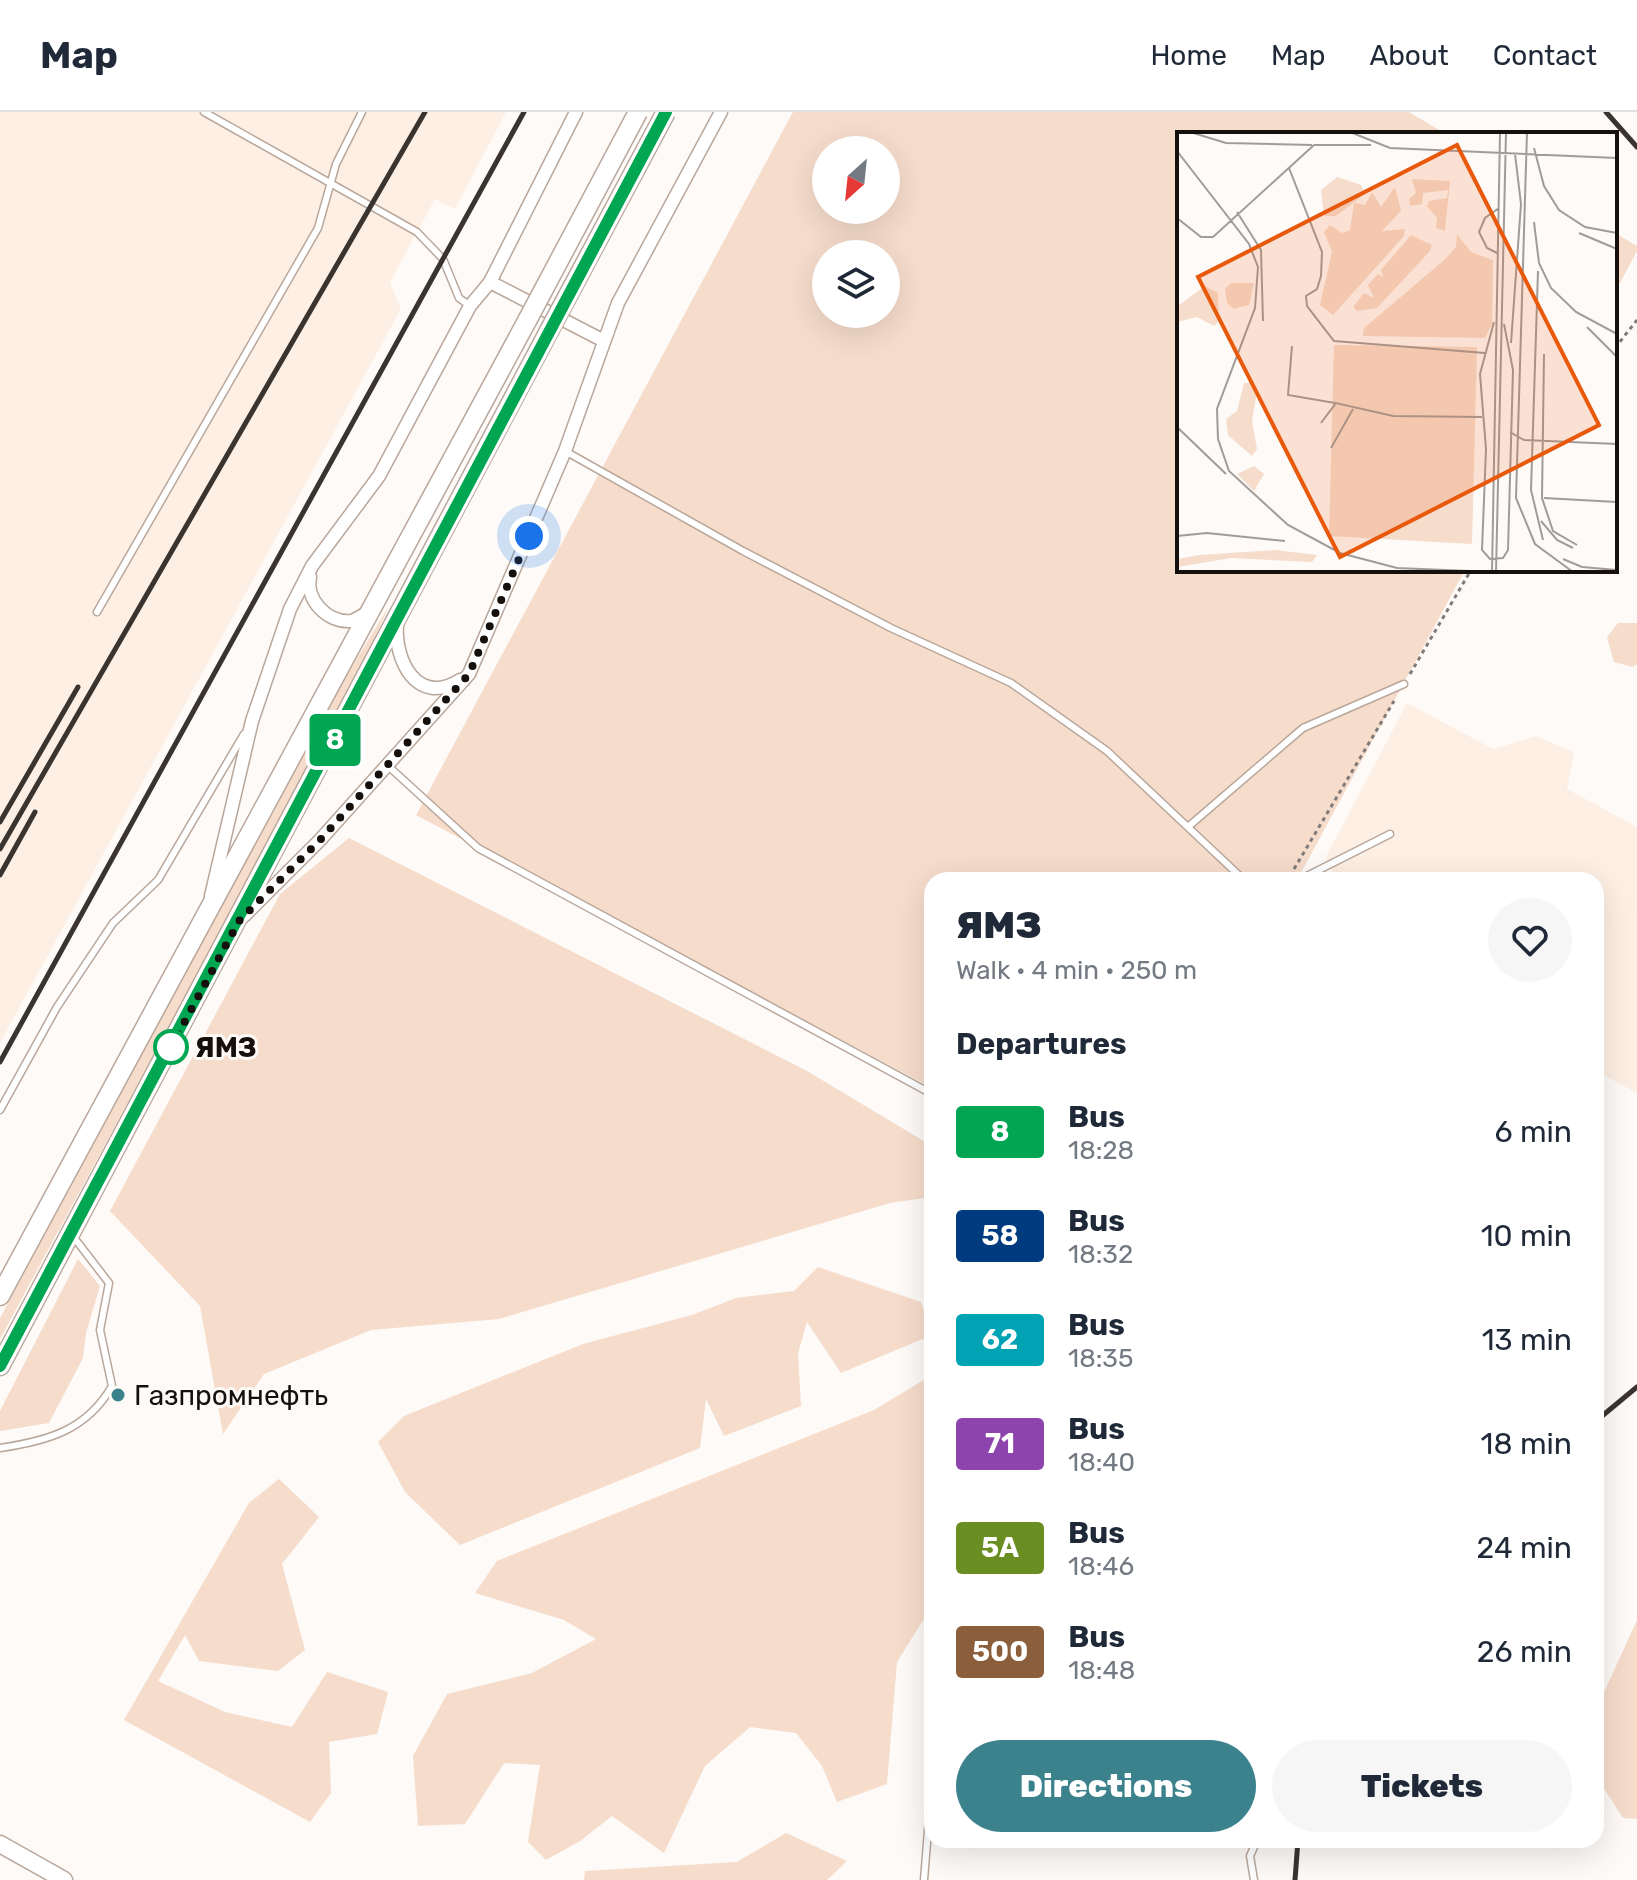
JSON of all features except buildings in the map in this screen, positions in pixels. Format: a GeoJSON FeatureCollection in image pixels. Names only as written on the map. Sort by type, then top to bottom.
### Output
{"type":"FeatureCollection","features":[{"type":"Feature","properties":{"kind":"main road"},"geometry":{"type":"LineString","coordinates":[[0,1296],[638,112]]}},
{"type":"Feature","properties":{"kind":"main road"},"geometry":{"type":"LineString","coordinates":[[0,1366],[666,112]]}},
{"type":"Feature","properties":{"kind":"street"},"geometry":{"type":"LineString","coordinates":[[208,907],[252,721],[290,609],[312,566],[379,476],[470,306],[490,282],[576,112]]}},
{"type":"Feature","properties":{"kind":"street"},"geometry":{"type":"LineString","coordinates":[[239,921],[320,840],[469,674],[565,451],[628,280],[721,112]]}},
{"type":"Feature","properties":{"kind":"street"},"geometry":{"type":"LineString","coordinates":[[490,282],[604,341]]}},
{"type":"Feature","properties":{"kind":"street"},"geometry":{"type":"LineString","coordinates":[[312,566],[308,587],[315,604],[332,617],[351,621],[372,610]]}},
{"type":"Feature","properties":{"kind":"street"},"geometry":{"type":"LineString","coordinates":[[397,621],[395,646],[404,668],[414,679],[442,686],[456,683],[469,674]]}},
{"type":"Feature","properties":{"kind":"street"},"geometry":{"type":"LineString","coordinates":[[0,1844],[64,1880]]}},
{"type":"Feature","properties":{"kind":"lane"},"geometry":{"type":"LineString","coordinates":[[204,112],[417,232],[443,259],[459,298],[470,306]]}},
{"type":"Feature","properties":{"kind":"lane"},"geometry":{"type":"LineString","coordinates":[[97,612],[318,228],[336,164],[362,112]]}},
{"type":"Feature","properties":{"kind":"lane"},"geometry":{"type":"LineString","coordinates":[[565,451],[743,551],[891,628],[1011,683],[1107,751],[1236,872]]}},
{"type":"Feature","properties":{"kind":"lane"},"geometry":{"type":"LineString","coordinates":[[1189,826],[1303,728],[1404,684]]}},
{"type":"Feature","properties":{"kind":"lane"},"geometry":{"type":"LineString","coordinates":[[0,1110],[57,1007],[113,923],[158,880],[252,721]]}},
{"type":"Feature","properties":{"kind":"lane"},"geometry":{"type":"LineString","coordinates":[[387,765],[478,848],[924,1090]]}},
{"type":"Feature","properties":{"kind":"lane"},"geometry":{"type":"LineString","coordinates":[[1315,872],[1390,834]]}},
{"type":"Feature","properties":{"kind":"lane"},"geometry":{"type":"LineString","coordinates":[[0,1448],[44,1442],[98,1411],[112,1386],[100,1330],[109,1283],[71,1234]]}},
{"type":"Feature","properties":{"kind":"lane"},"geometry":{"type":"LineString","coordinates":[[924,1880],[927,1848]]}},
{"type":"Feature","properties":{"kind":"lane"},"geometry":{"type":"LineString","coordinates":[[1254,1848],[1250,1856],[1254,1880]]}},
{"type":"Feature","properties":{"kind":"path"},"geometry":{"type":"LineString","coordinates":[[1617,345],[1637,320]]}},
{"type":"Feature","properties":{"kind":"path"},"geometry":{"type":"LineString","coordinates":[[1292,872],[1470,572]]}},
{"type":"Feature","properties":{"kind":"shaded area"},"geometry":{"type":"Polygon","coordinates":[[[0,112],[506,112],[455,209],[435,199],[390,282],[401,309],[0,1043],[0,112]]]}},
{"type":"Feature","properties":{"kind":"shaded area"},"geometry":{"type":"Polygon","coordinates":[[[793,112],[1409,112],[1443,132],[1177,132],[1177,572],[1464,572],[1301,872],[924,872],[924,1084],[416,815],[793,112]]]}},
{"type":"Feature","properties":{"kind":"shaded area"},"geometry":{"type":"Polygon","coordinates":[[[1617,234],[1637,246],[1617,288],[1617,234]]]}},
{"type":"Feature","properties":{"kind":"shaded area"},"geometry":{"type":"Polygon","coordinates":[[[389,606],[350,691],[0,1339],[0,1318],[340,686],[389,606]]]}},
{"type":"Feature","properties":{"kind":"shaded area"},"geometry":{"type":"Polygon","coordinates":[[[1618,623],[1637,623],[1637,664],[1633,667],[1614,662],[1607,637],[1618,623]]]}},
{"type":"Feature","properties":{"kind":"shaded area"},"geometry":{"type":"Polygon","coordinates":[[[1407,703],[1493,749],[1536,736],[1574,752],[1567,789],[1637,827],[1637,1093],[1604,1075],[1604,872],[1332,872],[1326,857],[1407,703]]]}},
{"type":"Feature","properties":{"kind":"shaded area"},"geometry":{"type":"Polygon","coordinates":[[[349,838],[807,1071],[924,1141],[924,1198],[890,1203],[499,1319],[371,1330],[264,1374],[223,1434],[200,1306],[110,1211],[280,894],[349,838]]]}},
{"type":"Feature","properties":{"kind":"shaded area"},"geometry":{"type":"Polygon","coordinates":[[[78,1259],[100,1286],[86,1333],[83,1358],[49,1423],[0,1431],[0,1411],[78,1259]]]}},
{"type":"Feature","properties":{"kind":"shaded area"},"geometry":{"type":"Polygon","coordinates":[[[818,1267],[921,1302],[924,1338],[841,1373],[807,1322],[798,1353],[801,1406],[724,1436],[706,1399],[700,1448],[460,1545],[405,1492],[378,1442],[404,1416],[583,1344],[692,1315],[736,1298],[794,1291],[818,1267]]]}},
{"type":"Feature","properties":{"kind":"shaded area"},"geometry":{"type":"Polygon","coordinates":[[[924,1380],[924,1619],[897,1662],[887,1784],[837,1802],[822,1766],[796,1733],[750,1727],[705,1766],[664,1853],[612,1816],[580,1841],[546,1860],[528,1842],[540,1765],[504,1763],[465,1824],[418,1826],[413,1756],[447,1694],[532,1673],[596,1639],[564,1620],[475,1593],[497,1561],[874,1410],[924,1380]]]}},
{"type":"Feature","properties":{"kind":"shaded area"},"geometry":{"type":"Polygon","coordinates":[[[279,1479],[319,1517],[282,1564],[305,1650],[278,1671],[199,1661],[185,1635],[158,1681],[225,1712],[292,1727],[327,1672],[388,1692],[377,1734],[329,1742],[331,1793],[310,1822],[124,1720],[249,1503],[279,1479]]]}},
{"type":"Feature","properties":{"kind":"shaded area"},"geometry":{"type":"Polygon","coordinates":[[[1637,1620],[1637,1819],[1623,1818],[1604,1788],[1604,1692],[1637,1620]]]}},
{"type":"Feature","properties":{"kind":"shaded area"},"geometry":{"type":"Polygon","coordinates":[[[786,1833],[847,1861],[827,1880],[584,1880],[585,1871],[737,1862],[786,1833]]]}},
{"type":"Feature","properties":{"kind":"railway"},"geometry":{"type":"LineString","coordinates":[[0,849],[425,112]]}},
{"type":"Feature","properties":{"kind":"railway"},"geometry":{"type":"LineString","coordinates":[[0,1062],[524,112]]}},
{"type":"Feature","properties":{"kind":"railway"},"geometry":{"type":"LineString","coordinates":[[1606,112],[1637,147]]}},
{"type":"Feature","properties":{"kind":"railway"},"geometry":{"type":"LineString","coordinates":[[0,822],[78,687]]}},
{"type":"Feature","properties":{"kind":"railway"},"geometry":{"type":"LineString","coordinates":[[0,875],[35,812]]}},
{"type":"Feature","properties":{"kind":"railway"},"geometry":{"type":"LineString","coordinates":[[1604,1414],[1637,1387]]}},
{"type":"Feature","properties":{"kind":"railway"},"geometry":{"type":"LineString","coordinates":[[1295,1880],[1297,1848]]}},
{"type":"Feature","properties":{"kind":"bus line","name":"8"},"geometry":{"type":"LineString","coordinates":[[0,1366],[666,112]]}},
{"type":"Feature","properties":{"kind":"place","name":"ЯМЗ"},"geometry":{"type":"Point","coordinates":[171,1047]}},
{"type":"Feature","properties":{"kind":"place","name":"Газпромнефть"},"geometry":{"type":"Point","coordinates":[118,1395]}},
{"type":"Feature","properties":{"kind":"route"},"geometry":{"type":"LineString","coordinates":[[171,1047],[239,921],[320,840],[469,674],[529,536]]}}]}
